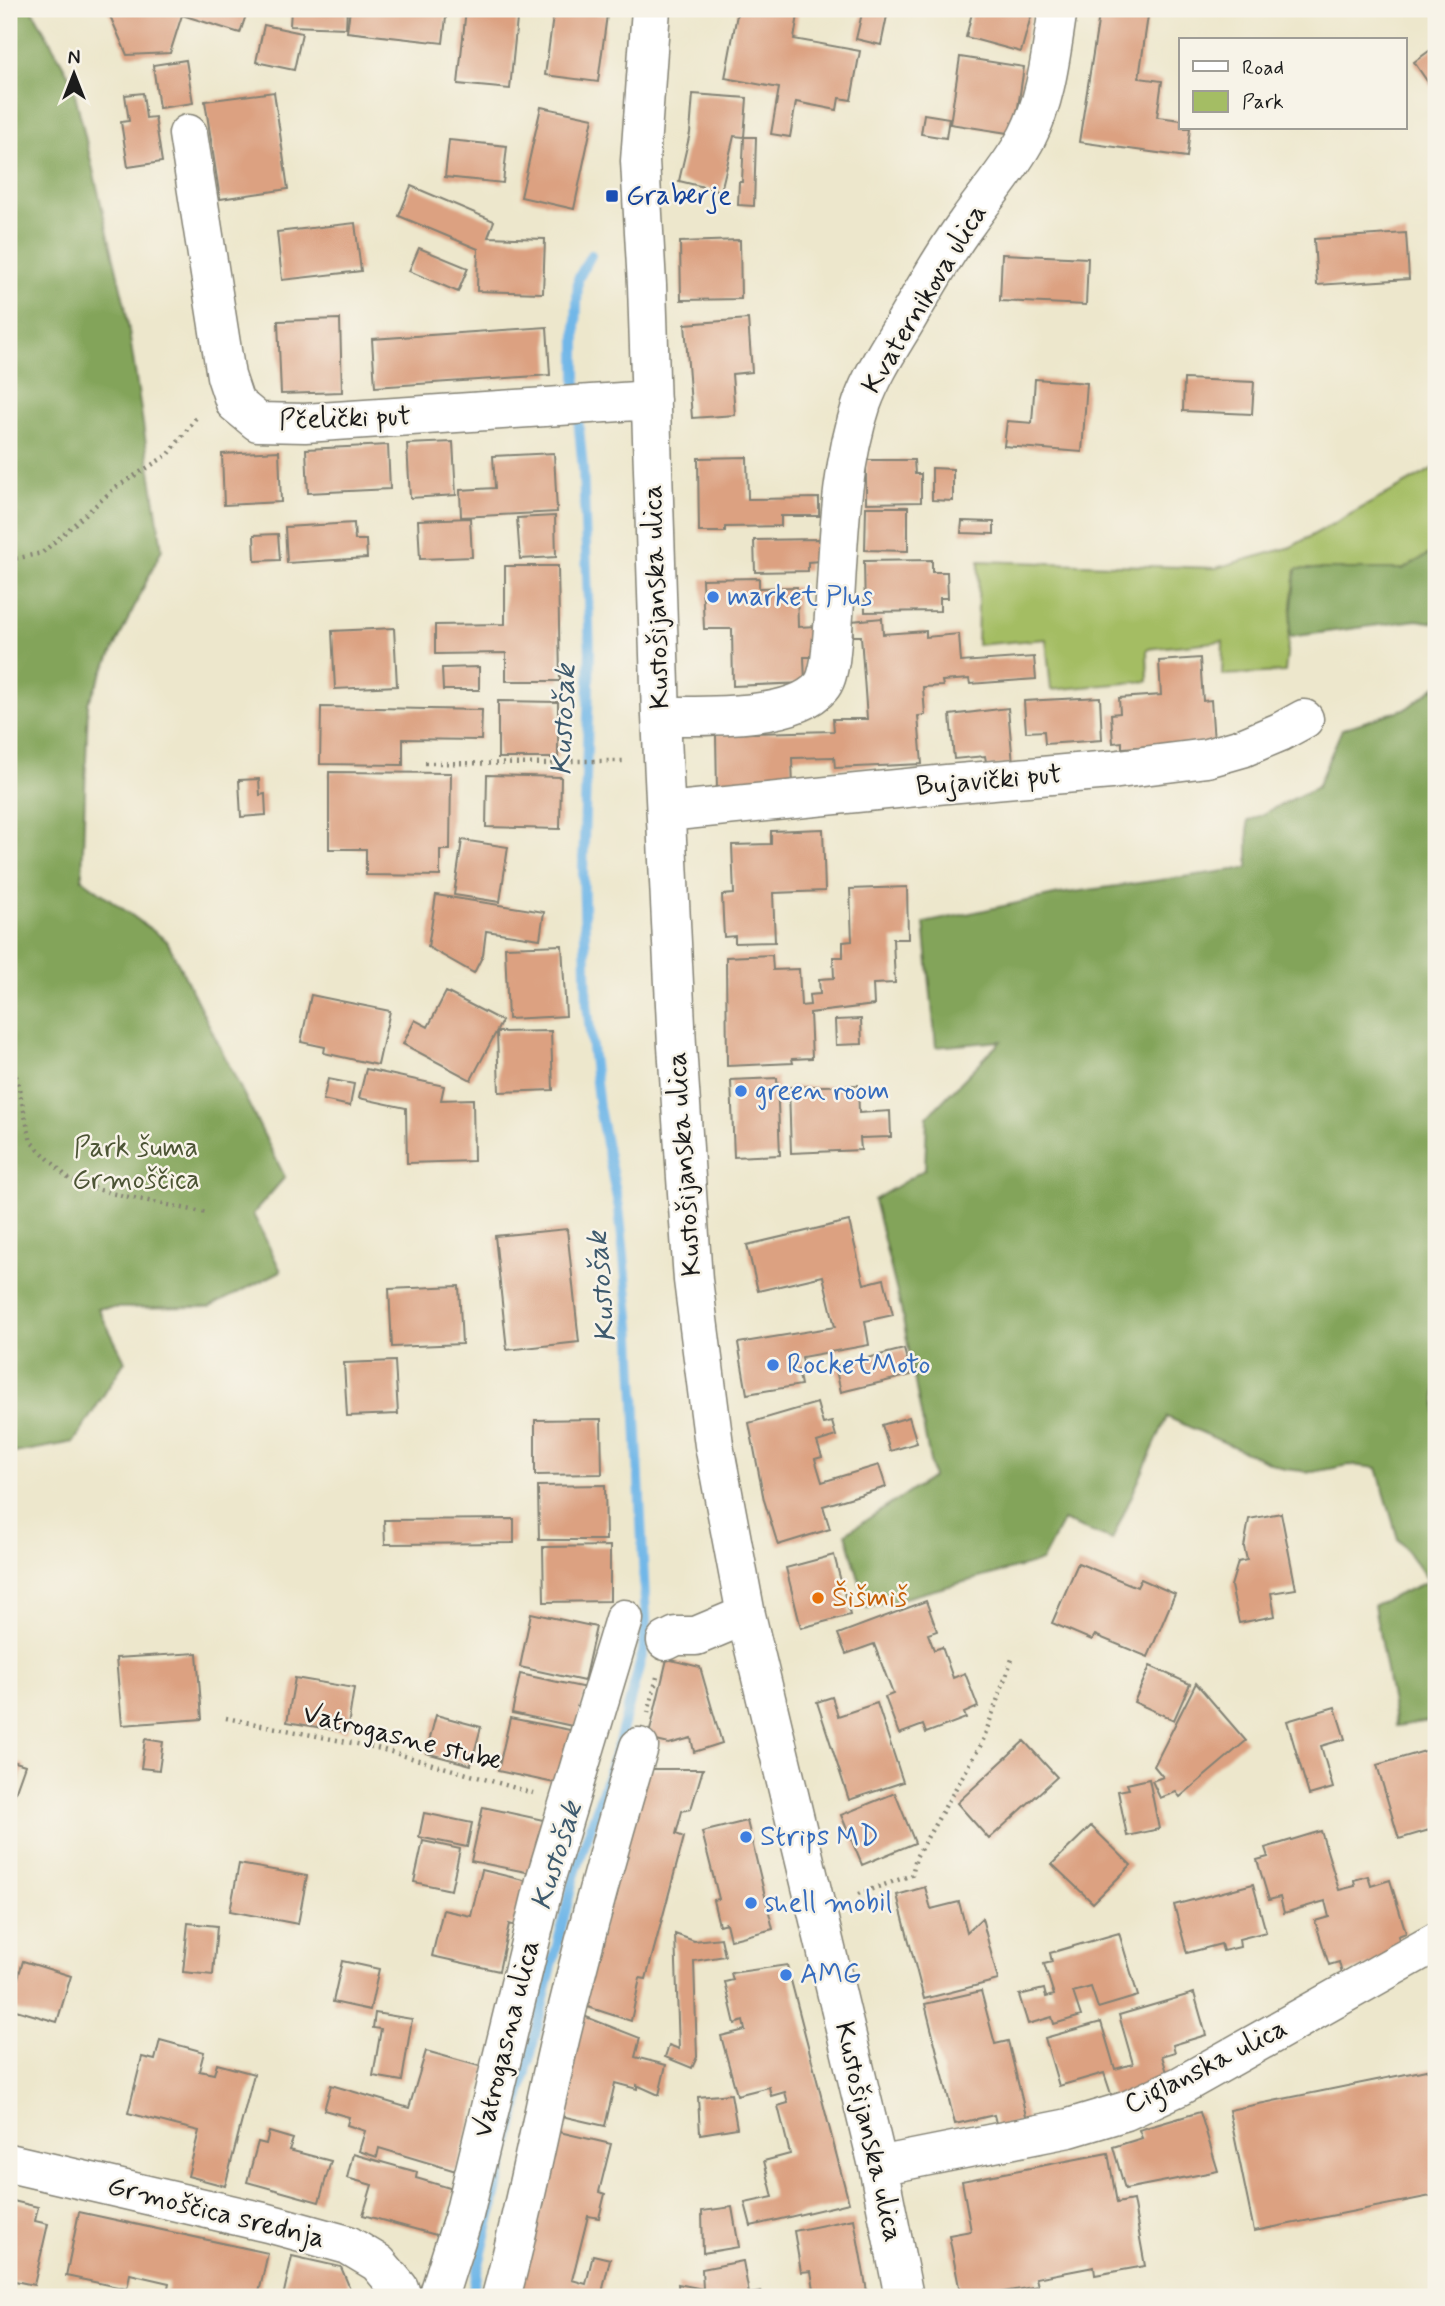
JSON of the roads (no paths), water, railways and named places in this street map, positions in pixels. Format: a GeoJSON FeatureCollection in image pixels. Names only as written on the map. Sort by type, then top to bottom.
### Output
{"type":"FeatureCollection","features":[{"type":"Feature","properties":{"kind":"street","name":"Kustošijanska ulica"},"geometry":{"type":"LineString","coordinates":[[651,9],[640,162],[647,285],[661,716],[678,1059],[693,1280],[714,1445],[746,1615],[878,2166],[904,2297]]}},
{"type":"Feature","properties":{"kind":"street","name":"Kvaternikova ulica"},"geometry":{"type":"LineString","coordinates":[[661,716],[754,713],[785,708],[804,702],[821,687],[830,662],[845,482],[862,403],[877,371],[933,275],[964,226],[1014,160],[1028,135],[1048,74],[1058,9]]}},
{"type":"Feature","properties":{"kind":"street","name":"Pčelički put"},"geometry":{"type":"LineString","coordinates":[[188,134],[226,376],[235,403],[258,422],[305,423],[651,400]]}},
{"type":"Feature","properties":{"kind":"street","name":"Bujavički put"},"geometry":{"type":"LineString","coordinates":[[666,812],[1111,770],[1207,758],[1242,748],[1304,719]]}},
{"type":"Feature","properties":{"kind":"street"},"geometry":{"type":"LineString","coordinates":[[666,1641],[676,1636],[696,1636],[746,1615]]}},
{"type":"Feature","properties":{"kind":"street","name":"Vatrogasna ulica"},"geometry":{"type":"LineString","coordinates":[[438,2297],[464,2215],[545,1881],[624,1619]]}},
{"type":"Feature","properties":{"kind":"street","name":"Vatrogasna ulica"},"geometry":{"type":"LineString","coordinates":[[501,2297],[520,2226],[566,2014],[609,1845],[639,1747]]}},
{"type":"Feature","properties":{"kind":"street","name":"Ciglanska ulica"},"geometry":{"type":"LineString","coordinates":[[878,2166],[1069,2128],[1126,2111],[1180,2086],[1436,1942]]}},
{"type":"Feature","properties":{"kind":"street","name":"Grmoščica srednja"},"geometry":{"type":"LineString","coordinates":[[9,2163],[268,2222],[348,2245],[379,2263],[399,2288],[402,2297]]}},
{"type":"Feature","properties":{"kind":"waterway","name":"Kustošak"},"geometry":{"type":"LineString","coordinates":[[471,2297],[573,1880],[619,1742],[643,1652],[646,1621],[632,1337],[619,1208],[599,1108],[587,1004],[583,871],[590,652],[583,469],[576,397],[576,326],[578,279],[591,255]]}},
{"type":"Feature","properties":{"kind":"place","name":"Graberje"},"geometry":{"type":"Point","coordinates":[612,196]}},
{"type":"Feature","properties":{"kind":"place","name":"market Plus"},"geometry":{"type":"Point","coordinates":[713,597]}},
{"type":"Feature","properties":{"kind":"place","name":"green room"},"geometry":{"type":"Point","coordinates":[741,1091]}},
{"type":"Feature","properties":{"kind":"place","name":"RocketMoto"},"geometry":{"type":"Point","coordinates":[773,1365]}},
{"type":"Feature","properties":{"kind":"place","name":"Šišmiš"},"geometry":{"type":"Point","coordinates":[818,1598]}},
{"type":"Feature","properties":{"kind":"place","name":"Strips MD"},"geometry":{"type":"Point","coordinates":[746,1837]}},
{"type":"Feature","properties":{"kind":"place","name":"shell mobil"},"geometry":{"type":"Point","coordinates":[751,1903]}},
{"type":"Feature","properties":{"kind":"place","name":"AMG"},"geometry":{"type":"Point","coordinates":[786,1975]}},
{"type":"Feature","properties":{"kind":"park label","name":"Park šuma Grmoščica"},"geometry":{"type":"Point","coordinates":[136,1164]}}]}
